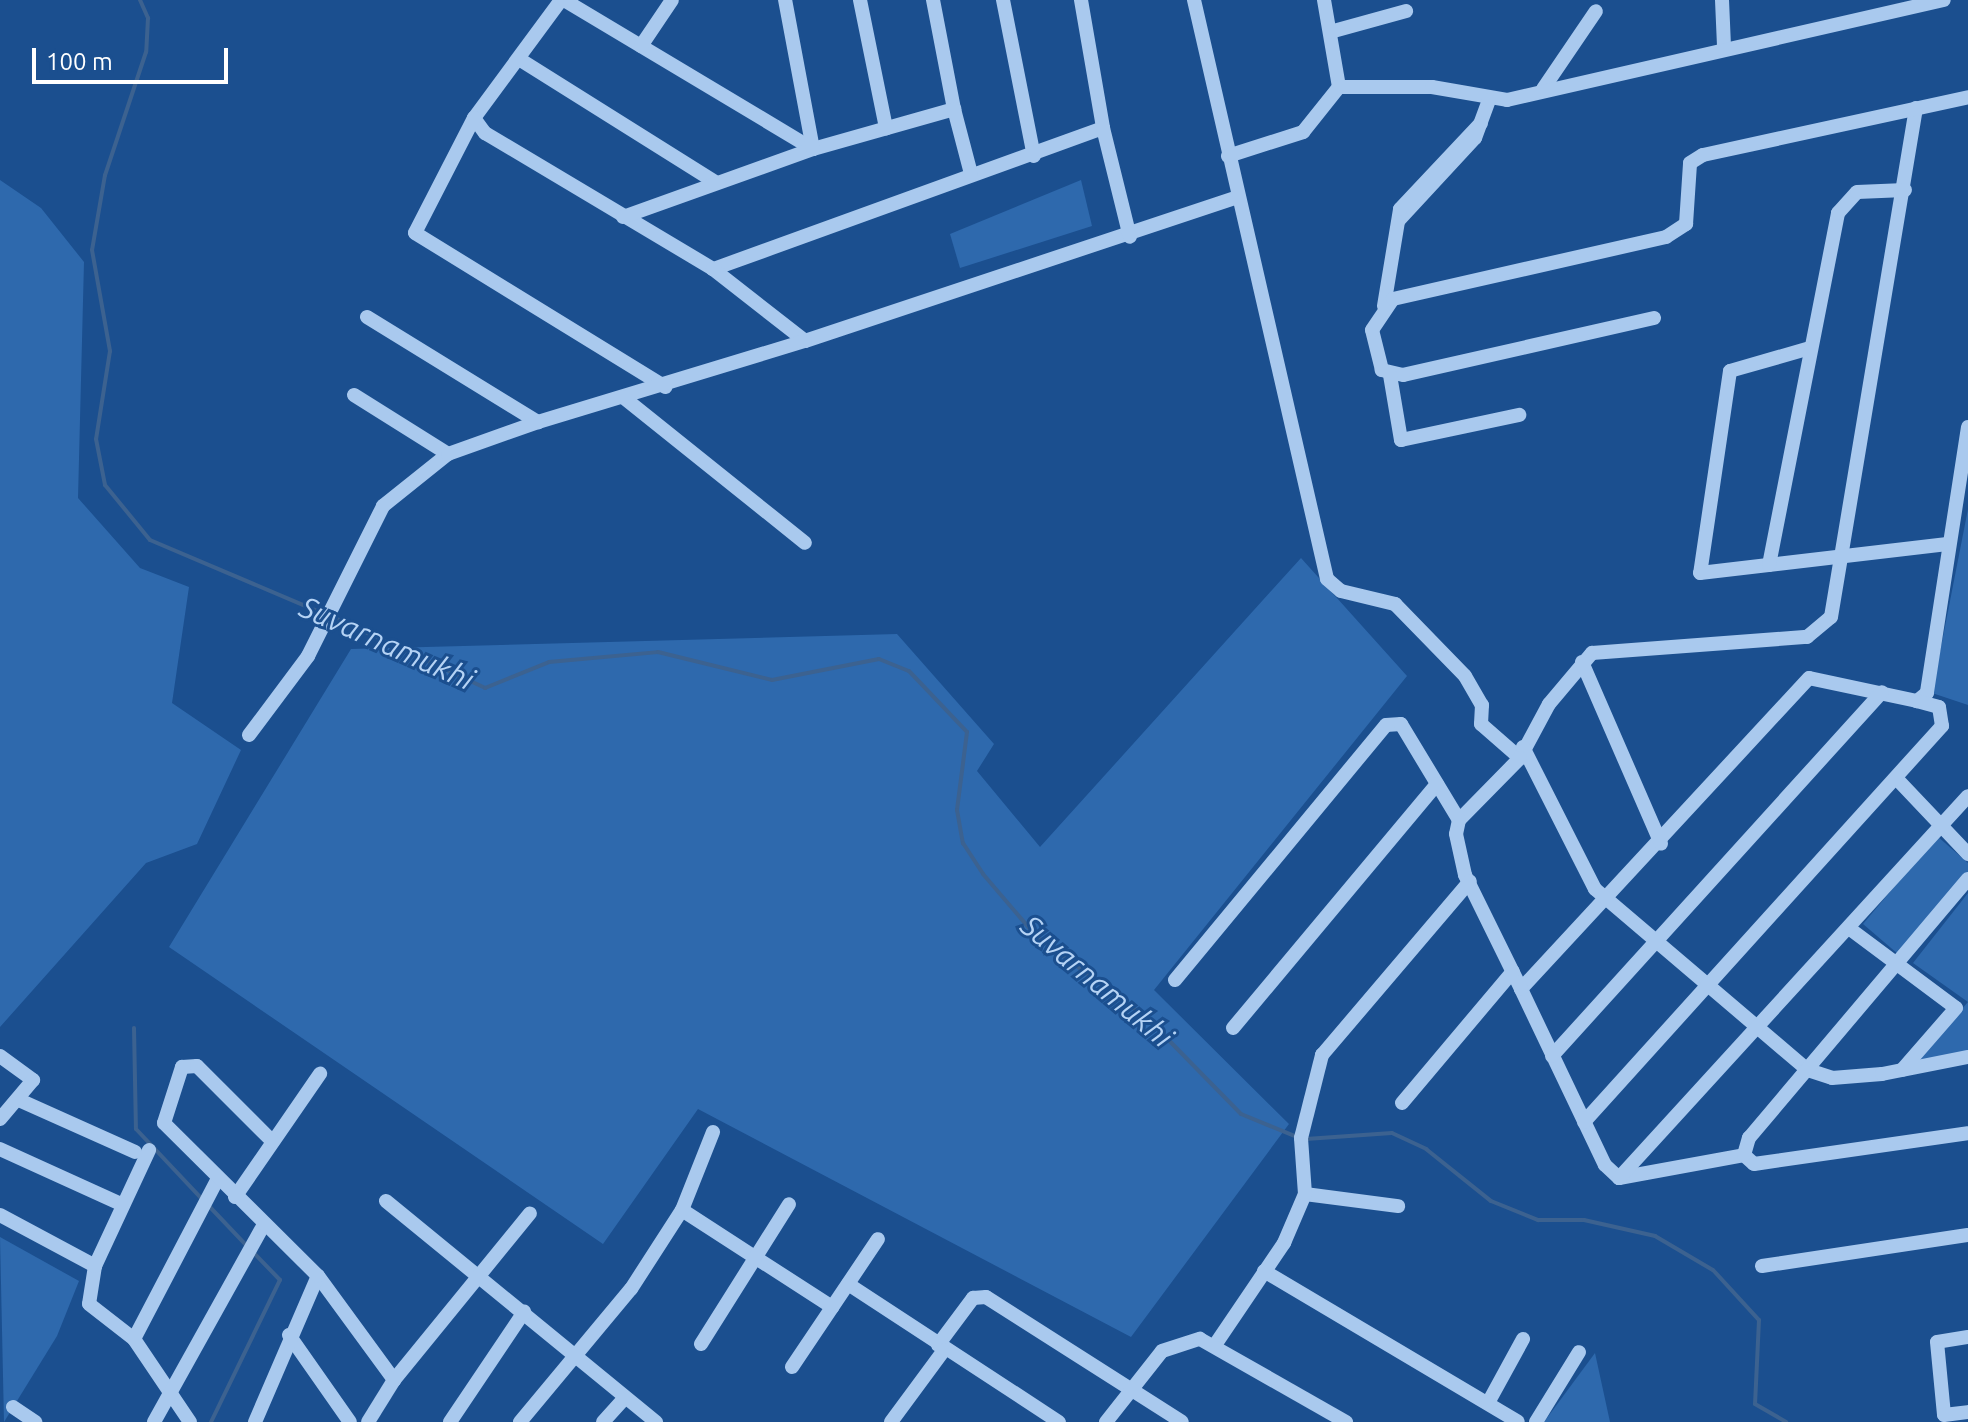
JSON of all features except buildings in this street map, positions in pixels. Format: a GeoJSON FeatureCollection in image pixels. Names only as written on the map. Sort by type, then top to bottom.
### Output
{"type":"FeatureCollection","features":[{"type":"Feature","properties":{"kind":"street"},"geometry":{"type":"LineString","coordinates":[[665,387],[415,233],[474,118],[563,0],[813,149]]}},
{"type":"Feature","properties":{"kind":"street"},"geometry":{"type":"LineString","coordinates":[[641,46],[672,0]]}},
{"type":"Feature","properties":{"kind":"street"},"geometry":{"type":"LineString","coordinates":[[785,0],[813,149]]}},
{"type":"Feature","properties":{"kind":"street"},"geometry":{"type":"LineString","coordinates":[[860,0],[886,128]]}},
{"type":"Feature","properties":{"kind":"street"},"geometry":{"type":"LineString","coordinates":[[933,0],[954,109],[971,174]]}},
{"type":"Feature","properties":{"kind":"street"},"geometry":{"type":"LineString","coordinates":[[1003,0],[1034,156]]}},
{"type":"Feature","properties":{"kind":"street"},"geometry":{"type":"LineString","coordinates":[[1081,0],[1103,128],[1130,237]]}},
{"type":"Feature","properties":{"kind":"street"},"geometry":{"type":"LineString","coordinates":[[1194,0],[1327,579],[1341,591],[1395,604],[1465,676],[1482,705],[1481,724],[1522,752],[1595,889],[1808,1070],[1832,1078],[1902,1070],[1968,1057]]}},
{"type":"Feature","properties":{"kind":"street"},"geometry":{"type":"LineString","coordinates":[[1228,156],[1303,132],[1339,87],[1324,0]]}},
{"type":"Feature","properties":{"kind":"street"},"geometry":{"type":"LineString","coordinates":[[1722,0],[1724,46]]}},
{"type":"Feature","properties":{"kind":"street"},"geometry":{"type":"LineString","coordinates":[[1339,87],[1432,87],[1489,100],[1944,0]]}},
{"type":"Feature","properties":{"kind":"street"},"geometry":{"type":"LineString","coordinates":[[1330,32],[1406,11]]}},
{"type":"Feature","properties":{"kind":"street"},"geometry":{"type":"LineString","coordinates":[[1543,89],[1596,11]]}},
{"type":"Feature","properties":{"kind":"street"},"geometry":{"type":"LineString","coordinates":[[519,59],[715,182]]}},
{"type":"Feature","properties":{"kind":"street"},"geometry":{"type":"LineString","coordinates":[[1384,306],[1666,237],[1686,224],[1690,163],[1703,155],[1968,97]]}},
{"type":"Feature","properties":{"kind":"street"},"geometry":{"type":"LineString","coordinates":[[1489,100],[1481,123],[1407,198],[1399,220],[1384,306],[1372,330],[1390,375],[1401,440],[1519,415]]}},
{"type":"Feature","properties":{"kind":"street"},"geometry":{"type":"LineString","coordinates":[[1459,820],[1522,752],[1582,662],[1592,653],[1807,637],[1831,617],[1905,190],[1916,108]]}},
{"type":"Feature","properties":{"kind":"street"},"geometry":{"type":"LineString","coordinates":[[623,217],[813,149],[954,109]]}},
{"type":"Feature","properties":{"kind":"street"},"geometry":{"type":"LineString","coordinates":[[474,118],[485,133],[713,269],[805,341]]}},
{"type":"Feature","properties":{"kind":"street"},"geometry":{"type":"LineString","coordinates":[[713,269],[971,174],[1034,156],[1103,128]]}},
{"type":"Feature","properties":{"kind":"street"},"geometry":{"type":"LineString","coordinates":[[1769,565],[1838,213],[1857,192],[1905,190]]}},
{"type":"Feature","properties":{"kind":"street"},"geometry":{"type":"LineString","coordinates":[[249,735],[325,623],[383,506],[448,454],[538,422],[665,387],[1130,237],[1237,197]]}},
{"type":"Feature","properties":{"kind":"street"},"geometry":{"type":"LineString","coordinates":[[367,317],[538,422]]}},
{"type":"Feature","properties":{"kind":"street"},"geometry":{"type":"LineString","coordinates":[[1390,375],[1654,318]]}},
{"type":"Feature","properties":{"kind":"street"},"geometry":{"type":"LineString","coordinates":[[1810,348],[1736,364],[1728,378],[1700,573],[1947,544]]}},
{"type":"Feature","properties":{"kind":"street"},"geometry":{"type":"LineString","coordinates":[[354,395],[448,454]]}},
{"type":"Feature","properties":{"kind":"street"},"geometry":{"type":"LineString","coordinates":[[623,397],[805,543]]}},
{"type":"Feature","properties":{"kind":"street"},"geometry":{"type":"LineString","coordinates":[[1917,701],[1927,693],[1947,544],[1968,427]]}},
{"type":"Feature","properties":{"kind":"street"},"geometry":{"type":"LineString","coordinates":[[1582,662],[1661,844]]}},
{"type":"Feature","properties":{"kind":"street"},"geometry":{"type":"LineString","coordinates":[[1521,989],[1609,902],[1809,678],[1917,701],[1946,714],[1896,778],[1713,987],[1584,1122]]}},
{"type":"Feature","properties":{"kind":"street"},"geometry":{"type":"LineString","coordinates":[[1552,1056],[1660,942],[1882,692]]}},
{"type":"Feature","properties":{"kind":"street"},"geometry":{"type":"LineString","coordinates":[[1175,980],[1386,725],[1401,724],[1459,820],[1470,881],[1584,1122],[1619,1178]]}},
{"type":"Feature","properties":{"kind":"street"},"geometry":{"type":"LineString","coordinates":[[1896,778],[1939,829],[1968,854]]}},
{"type":"Feature","properties":{"kind":"street"},"geometry":{"type":"LineString","coordinates":[[1233,1028],[1437,784]]}},
{"type":"Feature","properties":{"kind":"street"},"geometry":{"type":"LineString","coordinates":[[1619,1178],[1761,1030],[1968,796]]}},
{"type":"Feature","properties":{"kind":"street"},"geometry":{"type":"LineString","coordinates":[[1744,1155],[1749,1138],[1899,965],[1968,879]]}},
{"type":"Feature","properties":{"kind":"street"},"geometry":{"type":"LineString","coordinates":[[1217,1342],[1264,1271],[1305,1194],[1301,1138],[1322,1055],[1470,881]]}},
{"type":"Feature","properties":{"kind":"street"},"geometry":{"type":"LineString","coordinates":[[1850,929],[1956,1008],[1902,1070]]}},
{"type":"Feature","properties":{"kind":"street"},"geometry":{"type":"LineString","coordinates":[[1402,1103],[1513,971]]}},
{"type":"Feature","properties":{"kind":"street"},"geometry":{"type":"LineString","coordinates":[[0,1056],[31,1074],[19,1100],[0,1119]]}},
{"type":"Feature","properties":{"kind":"street"},"geometry":{"type":"LineString","coordinates":[[273,1142],[197,1066],[182,1067],[164,1123],[217,1180],[318,1276],[394,1380]]}},
{"type":"Feature","properties":{"kind":"street"},"geometry":{"type":"LineString","coordinates":[[235,1197],[320,1074]]}},
{"type":"Feature","properties":{"kind":"street"},"geometry":{"type":"LineString","coordinates":[[19,1100],[142,1151],[123,1205],[95,1266],[87,1301],[134,1339],[175,1391],[190,1422]]}},
{"type":"Feature","properties":{"kind":"street"},"geometry":{"type":"LineString","coordinates":[[520,1422],[577,1359],[682,1210],[713,1132]]}},
{"type":"Feature","properties":{"kind":"street"},"geometry":{"type":"LineString","coordinates":[[1744,1155],[1754,1164],[1968,1133]]}},
{"type":"Feature","properties":{"kind":"street"},"geometry":{"type":"LineString","coordinates":[[0,1149],[123,1205]]}},
{"type":"Feature","properties":{"kind":"street"},"geometry":{"type":"LineString","coordinates":[[1619,1178],[1744,1155]]}},
{"type":"Feature","properties":{"kind":"street"},"geometry":{"type":"LineString","coordinates":[[134,1339],[217,1180]]}},
{"type":"Feature","properties":{"kind":"street"},"geometry":{"type":"LineString","coordinates":[[1305,1194],[1398,1206]]}},
{"type":"Feature","properties":{"kind":"street"},"geometry":{"type":"LineString","coordinates":[[386,1201],[473,1279],[524,1312],[623,1400],[656,1422]]}},
{"type":"Feature","properties":{"kind":"street"},"geometry":{"type":"LineString","coordinates":[[701,1344],[789,1204]]}},
{"type":"Feature","properties":{"kind":"street"},"geometry":{"type":"LineString","coordinates":[[682,1210],[832,1307]]}},
{"type":"Feature","properties":{"kind":"street"},"geometry":{"type":"LineString","coordinates":[[368,1422],[394,1380],[473,1279],[530,1213]]}},
{"type":"Feature","properties":{"kind":"street"},"geometry":{"type":"LineString","coordinates":[[0,1215],[95,1266]]}},
{"type":"Feature","properties":{"kind":"street"},"geometry":{"type":"LineString","coordinates":[[154,1422],[175,1391],[264,1224]]}},
{"type":"Feature","properties":{"kind":"street"},"geometry":{"type":"LineString","coordinates":[[1762,1266],[1968,1235]]}},
{"type":"Feature","properties":{"kind":"street"},"geometry":{"type":"LineString","coordinates":[[792,1367],[878,1239]]}},
{"type":"Feature","properties":{"kind":"street"},"geometry":{"type":"LineString","coordinates":[[1264,1271],[1518,1422]]}},
{"type":"Feature","properties":{"kind":"street"},"geometry":{"type":"LineString","coordinates":[[258,1420],[289,1335],[318,1276]]}},
{"type":"Feature","properties":{"kind":"street"},"geometry":{"type":"LineString","coordinates":[[848,1284],[1059,1422]]}},
{"type":"Feature","properties":{"kind":"street"},"geometry":{"type":"LineString","coordinates":[[891,1422],[973,1298],[986,1297],[1182,1422]]}},
{"type":"Feature","properties":{"kind":"street"},"geometry":{"type":"LineString","coordinates":[[450,1422],[524,1312]]}},
{"type":"Feature","properties":{"kind":"street"},"geometry":{"type":"LineString","coordinates":[[289,1335],[350,1422]]}},
{"type":"Feature","properties":{"kind":"street"},"geometry":{"type":"LineString","coordinates":[[1968,1337],[1937,1342],[1944,1415],[1968,1412]]}},
{"type":"Feature","properties":{"kind":"street"},"geometry":{"type":"LineString","coordinates":[[1488,1403],[1523,1339]]}},
{"type":"Feature","properties":{"kind":"street"},"geometry":{"type":"LineString","coordinates":[[1106,1422],[1128,1389],[1179,1341],[1217,1342],[1346,1422]]}},
{"type":"Feature","properties":{"kind":"street"},"geometry":{"type":"LineString","coordinates":[[1536,1422],[1579,1352]]}},
{"type":"Feature","properties":{"kind":"street"},"geometry":{"type":"LineString","coordinates":[[603,1422],[623,1400]]}},
{"type":"Feature","properties":{"kind":"street"},"geometry":{"type":"LineString","coordinates":[[13,1407],[35,1422]]}},
{"type":"Feature","properties":{"kind":"shaded area"},"geometry":{"type":"Polygon","coordinates":[[[0,180],[41,208],[84,262],[78,498],[140,568],[189,587],[172,703],[241,750],[197,844],[146,863],[0,1027],[0,180]]]}},
{"type":"Feature","properties":{"kind":"shaded area"},"geometry":{"type":"Polygon","coordinates":[[[1081,180],[1092,226],[960,268],[950,234],[1081,180]]]}},
{"type":"Feature","properties":{"kind":"shaded area"},"geometry":{"type":"Polygon","coordinates":[[[1968,509],[1968,705],[1932,693],[1968,509]]]}},
{"type":"Feature","properties":{"kind":"shaded area"},"geometry":{"type":"Polygon","coordinates":[[[1301,558],[1407,676],[1154,990],[1289,1124],[1131,1337],[698,1109],[603,1244],[169,947],[351,649],[897,634],[994,744],[977,771],[1040,847],[1301,558]]]}},
{"type":"Feature","properties":{"kind":"shaded area"},"geometry":{"type":"Polygon","coordinates":[[[1937,836],[1968,863],[1968,872],[1898,954],[1863,924],[1937,836]]]}},
{"type":"Feature","properties":{"kind":"shaded area"},"geometry":{"type":"Polygon","coordinates":[[[1968,893],[1968,1002],[1913,963],[1968,893]]]}},
{"type":"Feature","properties":{"kind":"shaded area"},"geometry":{"type":"Polygon","coordinates":[[[1968,1002],[1968,1052],[1915,1062],[1968,1002]]]}},
{"type":"Feature","properties":{"kind":"shaded area"},"geometry":{"type":"Polygon","coordinates":[[[0,1237],[79,1281],[57,1336],[4,1422],[0,1237]]]}},
{"type":"Feature","properties":{"kind":"shaded area"},"geometry":{"type":"Polygon","coordinates":[[[1595,1353],[1610,1422],[1544,1422],[1595,1353]]]}},
{"type":"Feature","properties":{"kind":"waterway","name":"Suvarnamukhi"},"geometry":{"type":"LineString","coordinates":[[140,0],[148,18],[146,52],[105,175],[92,250],[110,351],[96,439],[105,485],[150,540],[324,614]]}},
{"type":"Feature","properties":{"kind":"waterway","name":"Suvarnamukhi"},"geometry":{"type":"LineString","coordinates":[[333,617],[485,688],[549,662],[658,652],[772,680],[879,659],[909,671],[967,732],[957,810],[963,843],[983,874],[1036,936],[1147,1018],[1241,1114],[1297,1137]]}},
{"type":"Feature","properties":{"kind":"waterway"},"geometry":{"type":"LineString","coordinates":[[134,1028],[136,1129],[202,1199]]}},
{"type":"Feature","properties":{"kind":"waterway","name":"Suvarnamukhi"},"geometry":{"type":"LineString","coordinates":[[1306,1139],[1392,1133],[1426,1149],[1491,1201],[1538,1220],[1584,1220],[1655,1236],[1713,1270],[1759,1320],[1755,1404],[1786,1422]]}},
{"type":"Feature","properties":{"kind":"waterway"},"geometry":{"type":"LineString","coordinates":[[208,1205],[246,1245]]}},
{"type":"Feature","properties":{"kind":"waterway"},"geometry":{"type":"LineString","coordinates":[[211,1422],[280,1280],[252,1251]]}}]}
